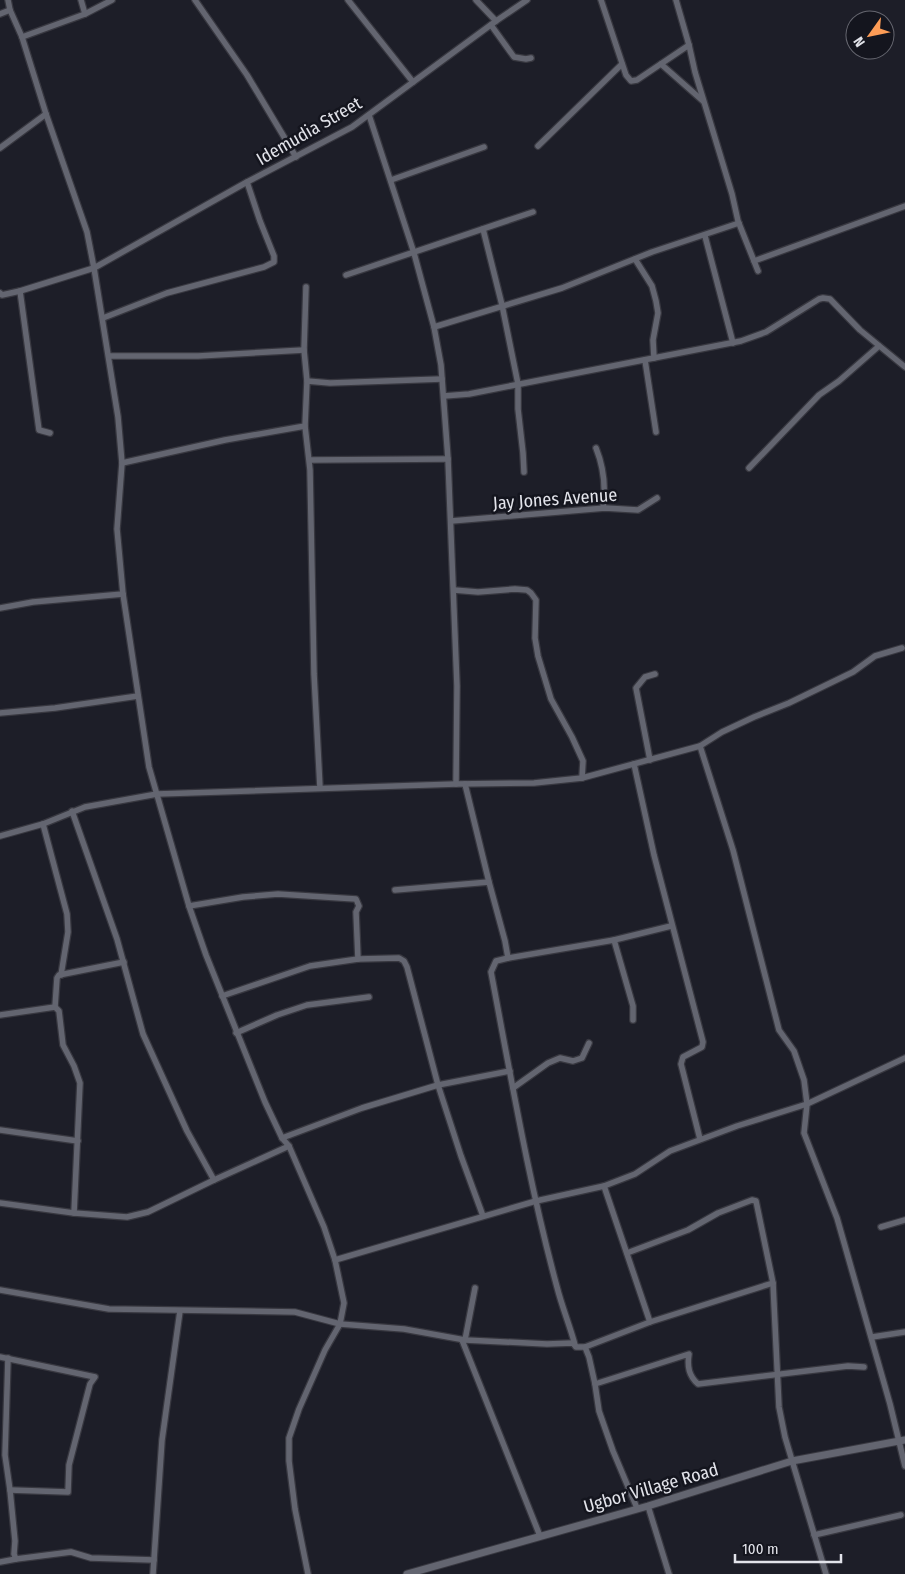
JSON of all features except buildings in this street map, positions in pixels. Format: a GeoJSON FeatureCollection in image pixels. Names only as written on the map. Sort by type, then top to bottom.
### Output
{"type":"FeatureCollection","features":[{"type":"Feature","properties":{"kind":"street"},"geometry":{"type":"LineString","coordinates":[[8,0],[87,232],[94,268],[118,417],[122,463],[118,529],[123,594],[149,767],[189,906],[236,1033],[265,1102],[282,1138],[289,1146],[324,1226],[335,1260],[344,1303],[340,1324],[321,1359],[299,1409],[289,1438],[289,1461],[295,1509],[308,1574]]}},
{"type":"Feature","properties":{"kind":"street"},"geometry":{"type":"LineString","coordinates":[[81,0],[85,14]]}},
{"type":"Feature","properties":{"kind":"street"},"geometry":{"type":"LineString","coordinates":[[22,37],[85,14],[112,0]]}},
{"type":"Feature","properties":{"kind":"street"},"geometry":{"type":"LineString","coordinates":[[195,0],[247,75],[296,157]]}},
{"type":"Feature","properties":{"kind":"street"},"geometry":{"type":"LineString","coordinates":[[348,0],[413,82]]}},
{"type":"Feature","properties":{"kind":"street"},"geometry":{"type":"LineString","coordinates":[[476,0],[514,57],[531,58]]}},
{"type":"Feature","properties":{"kind":"street","name":"Idemudia Street"},"geometry":{"type":"LineString","coordinates":[[0,292],[2,295],[20,291],[94,268],[247,182],[352,127],[527,0]]}},
{"type":"Feature","properties":{"kind":"street"},"geometry":{"type":"LineString","coordinates":[[602,0],[627,78],[634,81],[689,46]]}},
{"type":"Feature","properties":{"kind":"street"},"geometry":{"type":"LineString","coordinates":[[676,0],[703,101],[727,175],[739,223],[758,271]]}},
{"type":"Feature","properties":{"kind":"street"},"geometry":{"type":"LineString","coordinates":[[0,14],[10,10]]}},
{"type":"Feature","properties":{"kind":"street"},"geometry":{"type":"LineString","coordinates":[[538,146],[622,64]]}},
{"type":"Feature","properties":{"kind":"street"},"geometry":{"type":"LineString","coordinates":[[661,64],[703,101]]}},
{"type":"Feature","properties":{"kind":"street"},"geometry":{"type":"LineString","coordinates":[[0,148],[46,114]]}},
{"type":"Feature","properties":{"kind":"street"},"geometry":{"type":"LineString","coordinates":[[369,115],[414,253],[434,326],[442,379],[454,590],[457,686],[456,784]]}},
{"type":"Feature","properties":{"kind":"street"},"geometry":{"type":"LineString","coordinates":[[391,180],[484,147]]}},
{"type":"Feature","properties":{"kind":"street"},"geometry":{"type":"LineString","coordinates":[[103,318],[167,294],[264,267],[274,262],[274,256],[247,182]]}},
{"type":"Feature","properties":{"kind":"street"},"geometry":{"type":"LineString","coordinates":[[754,261],[905,206]]}},
{"type":"Feature","properties":{"kind":"street"},"geometry":{"type":"LineString","coordinates":[[346,275],[533,212]]}},
{"type":"Feature","properties":{"kind":"street"},"geometry":{"type":"LineString","coordinates":[[434,326],[562,288],[635,259],[739,223]]}},
{"type":"Feature","properties":{"kind":"street"},"geometry":{"type":"LineString","coordinates":[[482,229],[502,306],[518,384],[524,472]]}},
{"type":"Feature","properties":{"kind":"street"},"geometry":{"type":"LineString","coordinates":[[704,236],[734,343]]}},
{"type":"Feature","properties":{"kind":"street"},"geometry":{"type":"LineString","coordinates":[[635,259],[652,286],[656,300],[658,313],[653,340],[654,358]]}},
{"type":"Feature","properties":{"kind":"street"},"geometry":{"type":"LineString","coordinates":[[306,287],[304,350],[307,381],[305,426],[310,460],[315,683],[320,788]]}},
{"type":"Feature","properties":{"kind":"street"},"geometry":{"type":"LineString","coordinates":[[20,291],[39,430],[50,433]]}},
{"type":"Feature","properties":{"kind":"street"},"geometry":{"type":"LineString","coordinates":[[444,396],[469,394],[734,343],[766,332],[823,298],[830,299],[860,330],[905,367]]}},
{"type":"Feature","properties":{"kind":"street"},"geometry":{"type":"LineString","coordinates":[[749,468],[819,395],[839,381],[879,346]]}},
{"type":"Feature","properties":{"kind":"street"},"geometry":{"type":"LineString","coordinates":[[108,356],[198,356],[304,350]]}},
{"type":"Feature","properties":{"kind":"street"},"geometry":{"type":"LineString","coordinates":[[646,360],[656,432]]}},
{"type":"Feature","properties":{"kind":"street"},"geometry":{"type":"LineString","coordinates":[[307,381],[442,379]]}},
{"type":"Feature","properties":{"kind":"street"},"geometry":{"type":"LineString","coordinates":[[122,463],[225,440],[305,426]]}},
{"type":"Feature","properties":{"kind":"street"},"geometry":{"type":"LineString","coordinates":[[596,448],[604,478],[605,494],[603,508]]}},
{"type":"Feature","properties":{"kind":"street"},"geometry":{"type":"LineString","coordinates":[[310,460],[448,459]]}},
{"type":"Feature","properties":{"kind":"street","name":"Jay Jones Avenue"},"geometry":{"type":"LineString","coordinates":[[451,521],[603,508],[638,510],[657,498]]}},
{"type":"Feature","properties":{"kind":"street"},"geometry":{"type":"LineString","coordinates":[[454,590],[478,592],[515,589],[527,590],[534,596],[536,600],[535,638],[538,656],[551,699],[583,761],[582,778]]}},
{"type":"Feature","properties":{"kind":"street"},"geometry":{"type":"LineString","coordinates":[[0,608],[33,602],[123,594]]}},
{"type":"Feature","properties":{"kind":"street"},"geometry":{"type":"LineString","coordinates":[[0,836],[43,824],[85,807],[157,794],[534,783],[582,778],[700,746],[722,732],[754,716],[789,703],[853,672],[875,656],[902,648]]}},
{"type":"Feature","properties":{"kind":"street"},"geometry":{"type":"LineString","coordinates":[[650,760],[636,688],[645,677],[655,674]]}},
{"type":"Feature","properties":{"kind":"street"},"geometry":{"type":"LineString","coordinates":[[0,713],[56,708],[138,696]]}},
{"type":"Feature","properties":{"kind":"street"},"geometry":{"type":"LineString","coordinates":[[700,746],[733,850],[779,1030],[794,1051],[804,1080],[807,1104],[804,1133],[837,1218],[902,1440],[905,1466]]}},
{"type":"Feature","properties":{"kind":"street"},"geometry":{"type":"LineString","coordinates":[[634,764],[671,926],[703,1042],[702,1047],[683,1057],[681,1064],[700,1139]]}},
{"type":"Feature","properties":{"kind":"street"},"geometry":{"type":"LineString","coordinates":[[465,784],[508,958]]}},
{"type":"Feature","properties":{"kind":"street"},"geometry":{"type":"LineString","coordinates":[[72,811],[117,938],[143,1034],[187,1131],[214,1180]]}},
{"type":"Feature","properties":{"kind":"street"},"geometry":{"type":"LineString","coordinates":[[43,824],[67,914],[68,932],[60,975],[57,978],[55,1007]]}},
{"type":"Feature","properties":{"kind":"street"},"geometry":{"type":"LineString","coordinates":[[395,890],[421,886],[488,882]]}},
{"type":"Feature","properties":{"kind":"street"},"geometry":{"type":"LineString","coordinates":[[189,906],[243,897],[278,894],[356,899],[359,906],[356,912],[358,959]]}},
{"type":"Feature","properties":{"kind":"street"},"geometry":{"type":"LineString","coordinates":[[576,1347],[557,1289],[536,1201],[491,972],[496,961],[614,940],[671,926]]}},
{"type":"Feature","properties":{"kind":"street"},"geometry":{"type":"LineString","coordinates":[[614,940],[633,1006],[633,1020]]}},
{"type":"Feature","properties":{"kind":"street"},"geometry":{"type":"LineString","coordinates":[[222,996],[310,966],[358,959],[399,958],[404,961],[438,1084],[483,1216]]}},
{"type":"Feature","properties":{"kind":"street"},"geometry":{"type":"LineString","coordinates":[[60,975],[124,962]]}},
{"type":"Feature","properties":{"kind":"street"},"geometry":{"type":"LineString","coordinates":[[236,1033],[277,1015],[307,1005],[368,997]]}},
{"type":"Feature","properties":{"kind":"street"},"geometry":{"type":"LineString","coordinates":[[0,1015],[55,1007],[60,1011],[63,1045],[80,1083],[74,1213]]}},
{"type":"Feature","properties":{"kind":"street"},"geometry":{"type":"LineString","coordinates":[[513,1088],[548,1063],[560,1058],[574,1061],[582,1058],[589,1043]]}},
{"type":"Feature","properties":{"kind":"street"},"geometry":{"type":"LineString","coordinates":[[335,1260],[536,1201],[604,1186],[635,1174],[670,1151],[737,1126],[807,1104],[905,1058]]}},
{"type":"Feature","properties":{"kind":"street"},"geometry":{"type":"LineString","coordinates":[[282,1138],[362,1108],[438,1084],[510,1072]]}},
{"type":"Feature","properties":{"kind":"street"},"geometry":{"type":"LineString","coordinates":[[0,1130],[78,1141]]}},
{"type":"Feature","properties":{"kind":"street"},"geometry":{"type":"LineString","coordinates":[[0,1203],[74,1213],[127,1217],[148,1212],[289,1146]]}},
{"type":"Feature","properties":{"kind":"street"},"geometry":{"type":"LineString","coordinates":[[604,1186],[650,1322]]}},
{"type":"Feature","properties":{"kind":"street"},"geometry":{"type":"LineString","coordinates":[[626,1253],[688,1230],[718,1214],[752,1200],[758,1204],[773,1283],[779,1407],[785,1437],[826,1574]]}},
{"type":"Feature","properties":{"kind":"street"},"geometry":{"type":"LineString","coordinates":[[881,1227],[905,1220]]}},
{"type":"Feature","properties":{"kind":"street"},"geometry":{"type":"LineString","coordinates":[[0,1290],[108,1310],[294,1312],[340,1324],[404,1329],[464,1340],[547,1344],[573,1343],[576,1347],[584,1348],[650,1322],[773,1283]]}},
{"type":"Feature","properties":{"kind":"street"},"geometry":{"type":"LineString","coordinates":[[475,1288],[464,1340],[540,1536]]}},
{"type":"Feature","properties":{"kind":"street"},"geometry":{"type":"LineString","coordinates":[[153,1574],[162,1440],[180,1311]]}},
{"type":"Feature","properties":{"kind":"street"},"geometry":{"type":"LineString","coordinates":[[872,1337],[905,1332]]}},
{"type":"Feature","properties":{"kind":"street"},"geometry":{"type":"LineString","coordinates":[[584,1348],[589,1357],[599,1411],[613,1451],[637,1508]]}},
{"type":"Feature","properties":{"kind":"street"},"geometry":{"type":"LineString","coordinates":[[595,1384],[689,1354],[688,1367],[691,1378],[698,1384],[848,1366],[864,1367]]}},
{"type":"Feature","properties":{"kind":"street"},"geometry":{"type":"LineString","coordinates":[[0,1357],[95,1377],[88,1394],[69,1465],[68,1492],[10,1490]]}},
{"type":"Feature","properties":{"kind":"street"},"geometry":{"type":"LineString","coordinates":[[8,1358],[5,1455],[16,1559]]}},
{"type":"Feature","properties":{"kind":"street","name":"Ugbor Village Road"},"geometry":{"type":"LineString","coordinates":[[407,1574],[648,1506],[792,1461],[902,1440]]}},
{"type":"Feature","properties":{"kind":"street"},"geometry":{"type":"LineString","coordinates":[[648,1506],[669,1574]]}},
{"type":"Feature","properties":{"kind":"street"},"geometry":{"type":"LineString","coordinates":[[814,1535],[902,1515]]}},
{"type":"Feature","properties":{"kind":"street"},"geometry":{"type":"LineString","coordinates":[[0,1562],[71,1552],[91,1558],[154,1560]]}}]}
